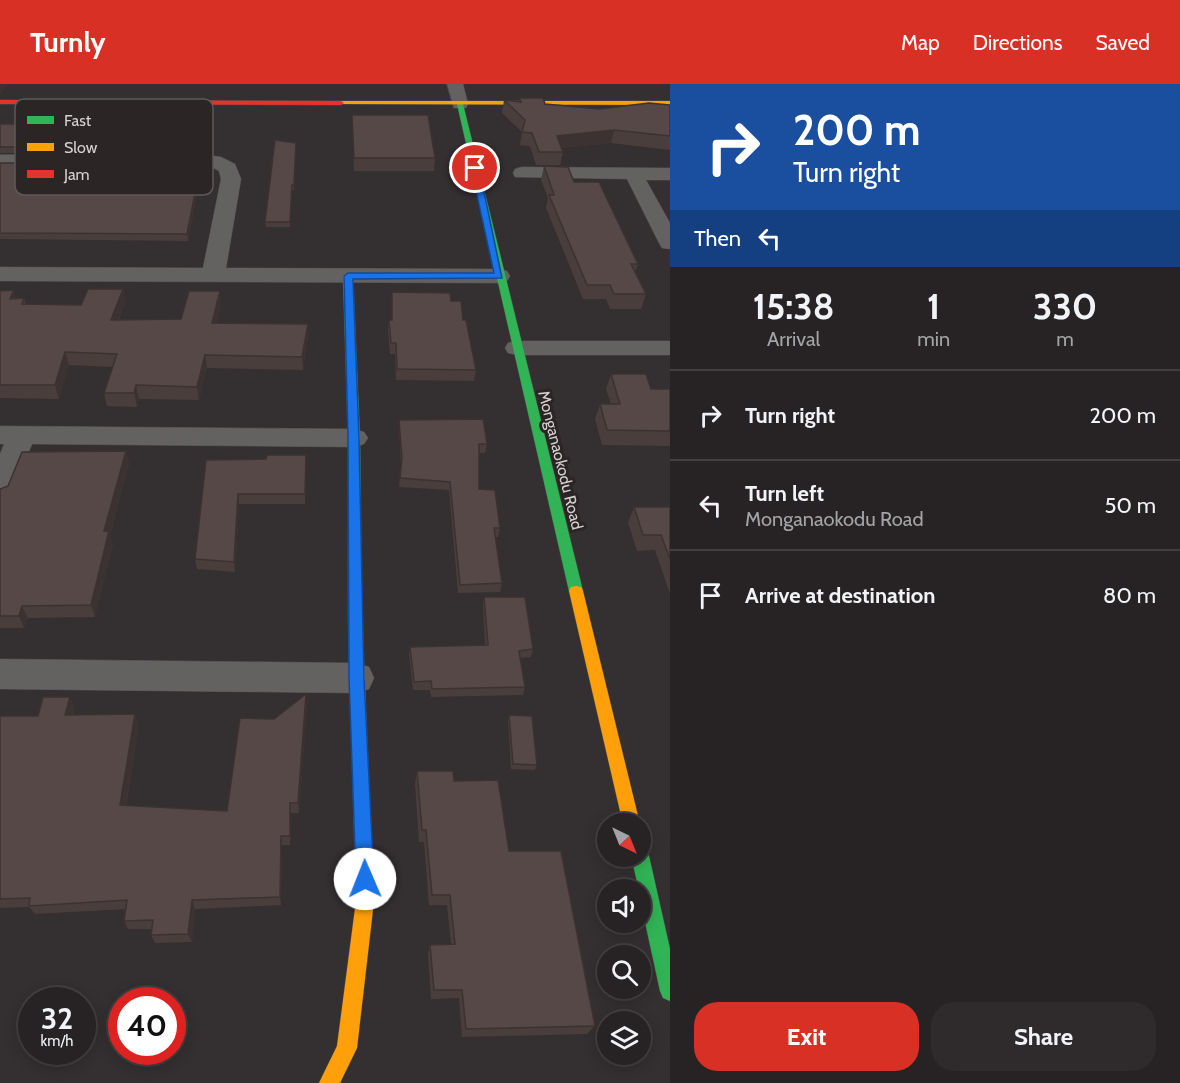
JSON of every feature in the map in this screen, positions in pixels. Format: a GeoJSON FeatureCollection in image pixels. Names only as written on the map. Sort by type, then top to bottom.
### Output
{"type":"FeatureCollection","features":[{"type":"Feature","properties":{"kind":"street"},"geometry":{"type":"LineString","coordinates":[[455,84],[460,104]]}},
{"type":"Feature","properties":{"kind":"street"},"geometry":{"type":"LineString","coordinates":[[0,102],[15,102]]}},
{"type":"Feature","properties":{"kind":"street"},"geometry":{"type":"LineString","coordinates":[[213,103],[670,103]]}},
{"type":"Feature","properties":{"kind":"street","name":"Monganaokodu Road"},"geometry":{"type":"LineString","coordinates":[[460,104],[499,276],[629,813]]}},
{"type":"Feature","properties":{"kind":"street"},"geometry":{"type":"LineString","coordinates":[[213,162],[228,168],[231,179],[213,276]]}},
{"type":"Feature","properties":{"kind":"street"},"geometry":{"type":"LineString","coordinates":[[522,173],[670,174]]}},
{"type":"Feature","properties":{"kind":"street"},"geometry":{"type":"LineString","coordinates":[[634,174],[670,243]]}},
{"type":"Feature","properties":{"kind":"street"},"geometry":{"type":"LineString","coordinates":[[0,274],[499,276]]}},
{"type":"Feature","properties":{"kind":"street"},"geometry":{"type":"LineString","coordinates":[[329,1083],[347,1048],[365,901],[356,678],[354,438],[348,276]]}},
{"type":"Feature","properties":{"kind":"street"},"geometry":{"type":"LineString","coordinates":[[517,348],[670,348]]}},
{"type":"Feature","properties":{"kind":"street"},"geometry":{"type":"LineString","coordinates":[[0,491],[10,436],[354,438]]}},
{"type":"Feature","properties":{"kind":"street"},"geometry":{"type":"LineString","coordinates":[[0,674],[356,678]]}},
{"type":"Feature","properties":{"kind":"street"},"geometry":{"type":"LineString","coordinates":[[642,867],[670,991]]}},
{"type":"Feature","properties":{"kind":"building"},"geometry":{"type":"Polygon","coordinates":[[[519,98],[543,98],[545,104],[599,109],[649,103],[670,105],[670,136],[614,130],[557,136],[563,152],[539,152],[532,133],[522,132],[525,120],[504,100],[521,102],[519,98]]]}},
{"type":"Feature","properties":{"kind":"building"},"geometry":{"type":"Polygon","coordinates":[[[352,115],[428,115],[435,158],[354,158],[352,115]]]}},
{"type":"Feature","properties":{"kind":"building"},"geometry":{"type":"Polygon","coordinates":[[[0,124],[15,124],[15,147],[0,147],[0,124]]]}},
{"type":"Feature","properties":{"kind":"building"},"geometry":{"type":"Polygon","coordinates":[[[275,140],[296,143],[290,222],[265,222],[275,140]]]}},
{"type":"Feature","properties":{"kind":"building"},"geometry":{"type":"Polygon","coordinates":[[[0,163],[15,163],[15,195],[195,195],[187,234],[0,233],[0,163]]]}},
{"type":"Feature","properties":{"kind":"building"},"geometry":{"type":"Polygon","coordinates":[[[544,166],[568,167],[574,182],[599,182],[638,264],[631,264],[646,294],[614,294],[610,285],[587,285],[549,195],[554,195],[544,166]]]}},
{"type":"Feature","properties":{"kind":"building"},"geometry":{"type":"Polygon","coordinates":[[[88,289],[123,289],[111,320],[181,319],[189,291],[220,291],[212,323],[308,324],[302,357],[205,355],[197,387],[136,385],[134,393],[104,393],[117,354],[65,352],[55,385],[0,385],[0,291],[14,290],[10,299],[24,298],[22,304],[81,305],[88,289]]]}},
{"type":"Feature","properties":{"kind":"building"},"geometry":{"type":"Polygon","coordinates":[[[392,292],[450,293],[451,301],[461,301],[463,320],[466,320],[476,370],[397,369],[396,343],[391,343],[389,320],[392,320],[392,292]]]}},
{"type":"Feature","properties":{"kind":"building"},"geometry":{"type":"Polygon","coordinates":[[[611,374],[646,374],[651,389],[670,389],[670,431],[607,430],[600,404],[620,404],[611,374]]]}},
{"type":"Feature","properties":{"kind":"building"},"geometry":{"type":"Polygon","coordinates":[[[483,419],[487,444],[479,444],[479,489],[495,490],[500,528],[494,528],[502,583],[460,585],[450,482],[400,478],[402,458],[399,420],[483,419]]]}},
{"type":"Feature","properties":{"kind":"building"},"geometry":{"type":"Polygon","coordinates":[[[126,451],[104,531],[109,531],[91,605],[22,606],[19,616],[0,616],[0,489],[8,486],[22,452],[126,451]]]}},
{"type":"Feature","properties":{"kind":"building"},"geometry":{"type":"Polygon","coordinates":[[[267,455],[306,455],[305,494],[238,494],[234,562],[195,559],[206,460],[266,459],[267,455]]]}},
{"type":"Feature","properties":{"kind":"building"},"geometry":{"type":"Polygon","coordinates":[[[634,507],[670,507],[670,559],[661,535],[643,535],[634,507]]]}},
{"type":"Feature","properties":{"kind":"building"},"geometry":{"type":"Polygon","coordinates":[[[484,597],[525,597],[533,649],[519,651],[525,687],[432,689],[431,681],[414,682],[410,647],[488,645],[484,597]]]}},
{"type":"Feature","properties":{"kind":"building"},"geometry":{"type":"Polygon","coordinates":[[[306,694],[298,803],[290,803],[290,836],[281,836],[280,897],[192,900],[188,934],[151,935],[153,920],[124,921],[127,900],[29,906],[30,898],[0,899],[0,716],[38,716],[43,697],[70,697],[65,715],[135,714],[120,805],[227,811],[240,718],[274,719],[306,694]]]}},
{"type":"Feature","properties":{"kind":"building"},"geometry":{"type":"Polygon","coordinates":[[[509,715],[532,716],[537,765],[513,764],[509,715]]]}},
{"type":"Feature","properties":{"kind":"building"},"geometry":{"type":"Polygon","coordinates":[[[417,771],[453,771],[454,781],[498,780],[509,851],[561,851],[595,1026],[466,1029],[462,990],[434,990],[430,945],[455,944],[450,895],[432,895],[426,830],[422,830],[417,771]]]}},
{"type":"Feature","properties":{"kind":"traffic: fast"},"geometry":{"type":"LineString","coordinates":[[460,104],[576,591]]}},
{"type":"Feature","properties":{"kind":"traffic: fast"},"geometry":{"type":"LineString","coordinates":[[348,276],[354,438],[355,616]]}},
{"type":"Feature","properties":{"kind":"traffic: fast"},"geometry":{"type":"LineString","coordinates":[[642,867],[670,991]]}},
{"type":"Feature","properties":{"kind":"traffic: slow"},"geometry":{"type":"LineString","coordinates":[[341,103],[670,103]]}},
{"type":"Feature","properties":{"kind":"traffic: slow"},"geometry":{"type":"LineString","coordinates":[[576,591],[629,813]]}},
{"type":"Feature","properties":{"kind":"traffic: slow"},"geometry":{"type":"LineString","coordinates":[[329,1083],[347,1048],[365,901],[355,616]]}},
{"type":"Feature","properties":{"kind":"traffic: jam"},"geometry":{"type":"LineString","coordinates":[[0,102],[15,102]]}},
{"type":"Feature","properties":{"kind":"traffic: jam"},"geometry":{"type":"LineString","coordinates":[[213,103],[341,103]]}},
{"type":"Feature","properties":{"kind":"route"},"geometry":{"type":"LineString","coordinates":[[365,879],[356,678],[354,438],[348,276],[499,276],[475,168]]}}]}
